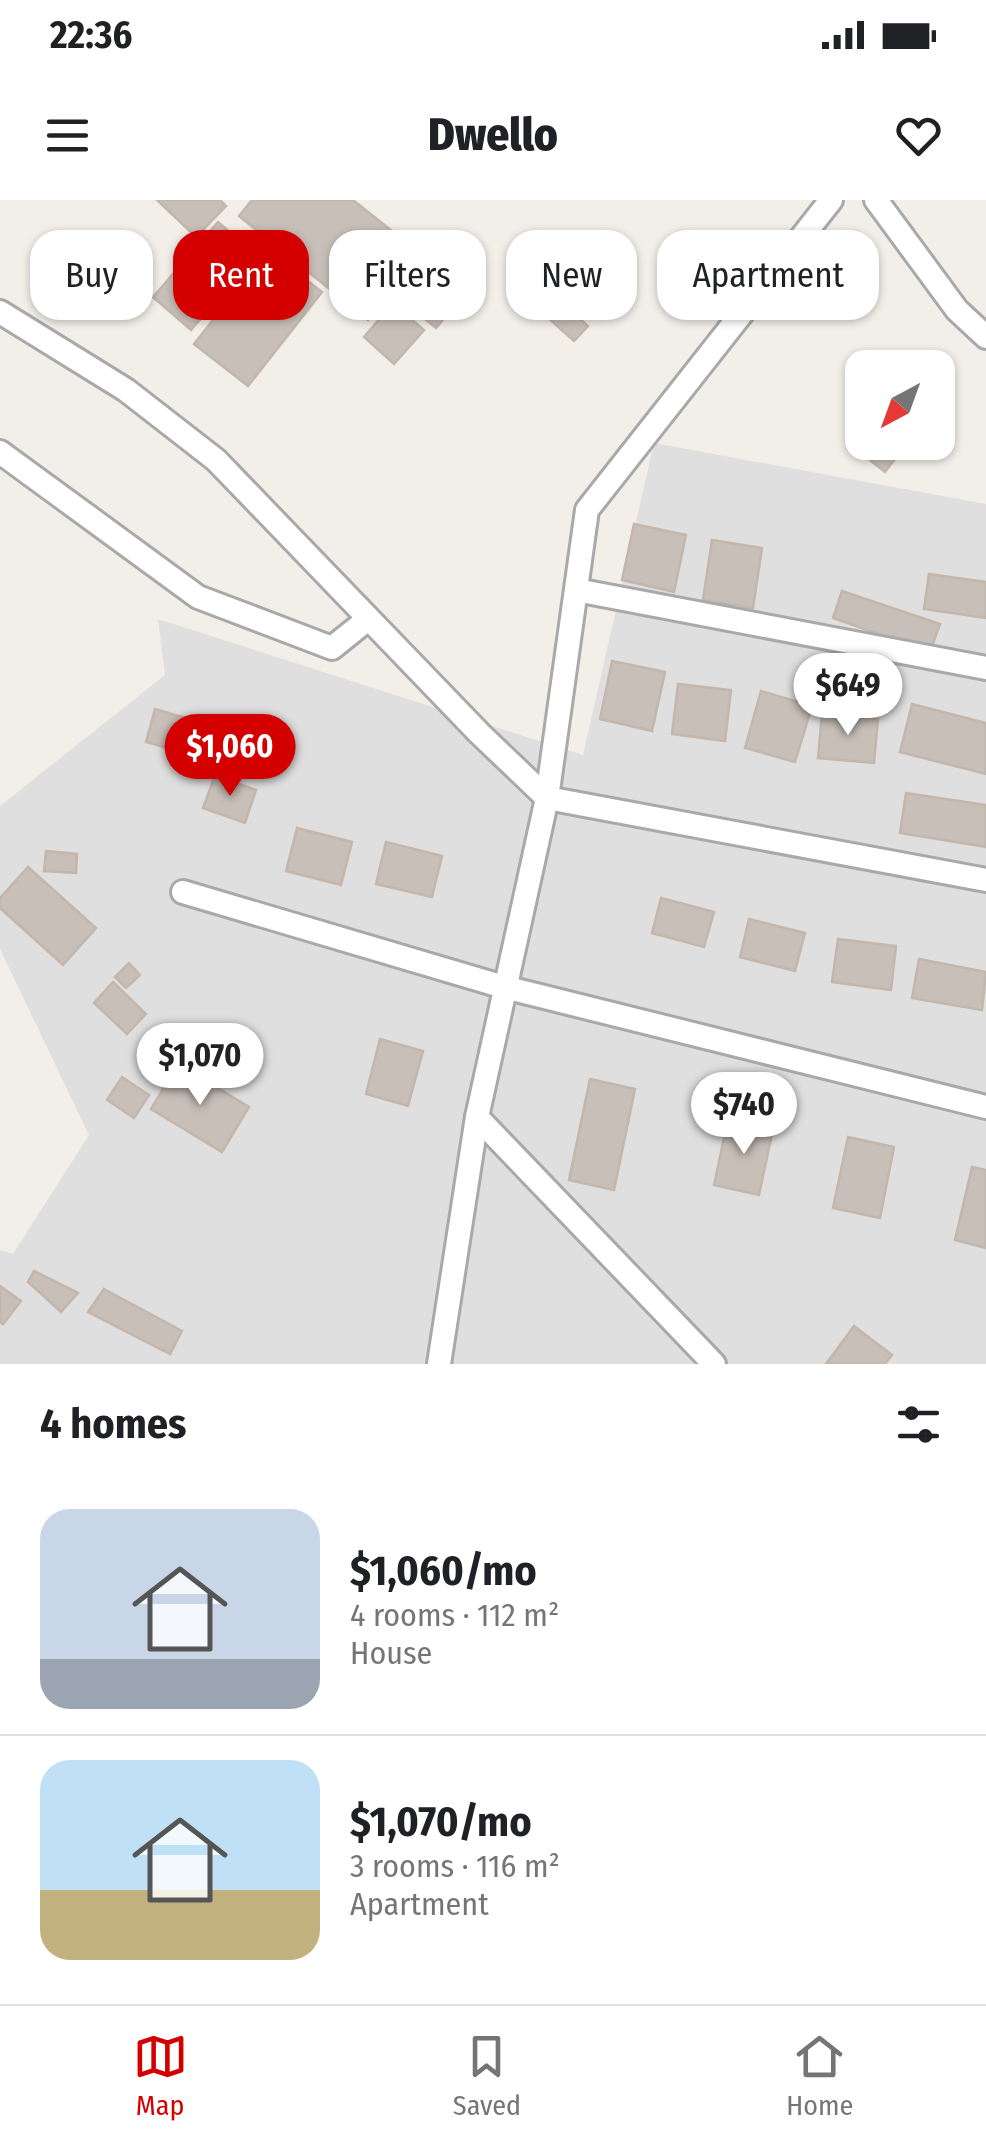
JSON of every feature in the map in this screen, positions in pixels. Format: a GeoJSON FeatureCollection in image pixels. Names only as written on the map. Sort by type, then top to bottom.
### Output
{"type":"FeatureCollection","features":[{"type":"Feature","properties":{"kind":"street"},"geometry":{"type":"LineString","coordinates":[[439,1364],[477,1117],[548,798],[587,510],[831,200]]}},
{"type":"Feature","properties":{"kind":"street"},"geometry":{"type":"LineString","coordinates":[[876,200],[956,310],[986,337]]}},
{"type":"Feature","properties":{"kind":"street"},"geometry":{"type":"LineString","coordinates":[[0,312],[126,390],[216,460],[480,734],[548,798],[986,880]]}},
{"type":"Feature","properties":{"kind":"street"},"geometry":{"type":"LineString","coordinates":[[0,452],[198,597],[332,648],[368,619]]}},
{"type":"Feature","properties":{"kind":"street"},"geometry":{"type":"LineString","coordinates":[[576,590],[986,668]]}},
{"type":"Feature","properties":{"kind":"street"},"geometry":{"type":"LineString","coordinates":[[182,892],[504,987],[986,1107]]}},
{"type":"Feature","properties":{"kind":"street"},"geometry":{"type":"LineString","coordinates":[[477,1117],[714,1364]]}},
{"type":"Feature","properties":{"kind":"shaded area"},"geometry":{"type":"Polygon","coordinates":[[[654,443],[986,504],[986,1364],[0,1364],[0,1250],[13,1254],[89,1135],[0,949],[0,806],[165,675],[158,619],[583,755],[654,443]]]}},
{"type":"Feature","properties":{"kind":"building"},"geometry":{"type":"Polygon","coordinates":[[[157,200],[220,200],[226,206],[203,230],[189,230],[157,200]]]}},
{"type":"Feature","properties":{"kind":"building"},"geometry":{"type":"Polygon","coordinates":[[[252,200],[353,200],[391,230],[329,230],[329,289],[309,272],[309,230],[256,230],[239,216],[252,200]]]}},
{"type":"Feature","properties":{"kind":"building"},"geometry":{"type":"Polygon","coordinates":[[[218,222],[227,230],[211,230],[218,222]]]}},
{"type":"Feature","properties":{"kind":"building"},"geometry":{"type":"Polygon","coordinates":[[[173,274],[173,314],[153,297],[173,274]]]}},
{"type":"Feature","properties":{"kind":"building"},"geometry":{"type":"Polygon","coordinates":[[[309,282],[322,292],[309,309],[309,282]]]}},
{"type":"Feature","properties":{"kind":"building"},"geometry":{"type":"Polygon","coordinates":[[[179,320],[200,320],[191,330],[179,320]]]}},
{"type":"Feature","properties":{"kind":"building"},"geometry":{"type":"Polygon","coordinates":[[[213,320],[300,320],[248,386],[194,344],[213,320]]]}},
{"type":"Feature","properties":{"kind":"building"},"geometry":{"type":"Polygon","coordinates":[[[378,320],[413,320],[424,330],[394,364],[364,337],[378,320]]]}},
{"type":"Feature","properties":{"kind":"building"},"geometry":{"type":"Polygon","coordinates":[[[426,320],[443,320],[436,328],[426,320]]]}},
{"type":"Feature","properties":{"kind":"building"},"geometry":{"type":"Polygon","coordinates":[[[550,320],[581,320],[588,326],[574,341],[550,320]]]}},
{"type":"Feature","properties":{"kind":"building"},"geometry":{"type":"Polygon","coordinates":[[[870,460],[894,460],[885,472],[870,460]]]}},
{"type":"Feature","properties":{"kind":"building"},"geometry":{"type":"Polygon","coordinates":[[[634,524],[686,535],[674,592],[622,580],[634,524]]]}},
{"type":"Feature","properties":{"kind":"building"},"geometry":{"type":"Polygon","coordinates":[[[712,540],[762,548],[753,608],[703,600],[712,540]]]}},
{"type":"Feature","properties":{"kind":"building"},"geometry":{"type":"Polygon","coordinates":[[[929,574],[986,582],[986,618],[924,609],[929,574]]]}},
{"type":"Feature","properties":{"kind":"building"},"geometry":{"type":"Polygon","coordinates":[[[842,591],[940,624],[930,652],[833,618],[842,591]]]}},
{"type":"Feature","properties":{"kind":"building"},"geometry":{"type":"Polygon","coordinates":[[[612,661],[665,672],[652,731],[600,719],[612,661]]]}},
{"type":"Feature","properties":{"kind":"building"},"geometry":{"type":"Polygon","coordinates":[[[678,684],[731,690],[725,741],[672,734],[678,684]]]}},
{"type":"Feature","properties":{"kind":"building"},"geometry":{"type":"Polygon","coordinates":[[[761,691],[812,706],[795,762],[745,748],[761,691]]]}},
{"type":"Feature","properties":{"kind":"building"},"geometry":{"type":"Polygon","coordinates":[[[912,704],[986,723],[986,774],[900,752],[912,704]]]}},
{"type":"Feature","properties":{"kind":"building"},"geometry":{"type":"Polygon","coordinates":[[[155,709],[227,730],[218,763],[146,742],[155,709]]]}},
{"type":"Feature","properties":{"kind":"building"},"geometry":{"type":"Polygon","coordinates":[[[822,714],[878,719],[874,763],[818,758],[822,714]]]}},
{"type":"Feature","properties":{"kind":"building"},"geometry":{"type":"Polygon","coordinates":[[[215,775],[256,790],[245,823],[203,808],[215,775]]]}},
{"type":"Feature","properties":{"kind":"building"},"geometry":{"type":"Polygon","coordinates":[[[906,793],[986,805],[986,847],[900,833],[906,793]]]}},
{"type":"Feature","properties":{"kind":"building"},"geometry":{"type":"Polygon","coordinates":[[[297,828],[352,842],[341,885],[286,871],[297,828]]]}},
{"type":"Feature","properties":{"kind":"building"},"geometry":{"type":"Polygon","coordinates":[[[386,842],[442,856],[432,897],[376,884],[386,842]]]}},
{"type":"Feature","properties":{"kind":"building"},"geometry":{"type":"Polygon","coordinates":[[[46,851],[77,854],[76,873],[44,871],[46,851]]]}},
{"type":"Feature","properties":{"kind":"building"},"geometry":{"type":"Polygon","coordinates":[[[28,867],[96,928],[63,965],[0,908],[0,898],[28,867]]]}},
{"type":"Feature","properties":{"kind":"building"},"geometry":{"type":"Polygon","coordinates":[[[661,898],[714,912],[704,947],[652,933],[661,898]]]}},
{"type":"Feature","properties":{"kind":"building"},"geometry":{"type":"Polygon","coordinates":[[[749,919],[805,933],[795,971],[740,957],[749,919]]]}},
{"type":"Feature","properties":{"kind":"building"},"geometry":{"type":"Polygon","coordinates":[[[838,939],[896,946],[891,990],[832,982],[838,939]]]}},
{"type":"Feature","properties":{"kind":"building"},"geometry":{"type":"Polygon","coordinates":[[[919,959],[986,972],[982,1010],[912,998],[919,959]]]}},
{"type":"Feature","properties":{"kind":"building"},"geometry":{"type":"Polygon","coordinates":[[[129,963],[140,975],[126,988],[115,977],[129,963]]]}},
{"type":"Feature","properties":{"kind":"building"},"geometry":{"type":"Polygon","coordinates":[[[113,982],[146,1014],[127,1034],[94,1003],[113,982]]]}},
{"type":"Feature","properties":{"kind":"building"},"geometry":{"type":"Polygon","coordinates":[[[380,1039],[423,1051],[408,1106],[366,1094],[380,1039]]]}},
{"type":"Feature","properties":{"kind":"building"},"geometry":{"type":"Polygon","coordinates":[[[178,1064],[249,1107],[222,1152],[151,1109],[178,1064]]]}},
{"type":"Feature","properties":{"kind":"building"},"geometry":{"type":"Polygon","coordinates":[[[122,1077],[149,1095],[134,1118],[107,1100],[122,1077]]]}},
{"type":"Feature","properties":{"kind":"building"},"geometry":{"type":"Polygon","coordinates":[[[590,1079],[635,1089],[614,1190],[569,1180],[590,1079]]]}},
{"type":"Feature","properties":{"kind":"building"},"geometry":{"type":"Polygon","coordinates":[[[728,1119],[773,1129],[759,1195],[714,1185],[728,1119]]]}},
{"type":"Feature","properties":{"kind":"building"},"geometry":{"type":"Polygon","coordinates":[[[848,1137],[894,1147],[880,1218],[833,1208],[848,1137]]]}},
{"type":"Feature","properties":{"kind":"building"},"geometry":{"type":"Polygon","coordinates":[[[972,1167],[986,1170],[986,1248],[955,1240],[972,1167]]]}},
{"type":"Feature","properties":{"kind":"building"},"geometry":{"type":"Polygon","coordinates":[[[34,1271],[78,1293],[61,1312],[28,1282],[34,1271]]]}},
{"type":"Feature","properties":{"kind":"building"},"geometry":{"type":"Polygon","coordinates":[[[0,1286],[21,1301],[3,1324],[0,1322],[0,1286]]]}},
{"type":"Feature","properties":{"kind":"building"},"geometry":{"type":"Polygon","coordinates":[[[104,1289],[182,1331],[170,1354],[88,1312],[104,1289]]]}},
{"type":"Feature","properties":{"kind":"building"},"geometry":{"type":"Polygon","coordinates":[[[854,1326],[892,1355],[885,1364],[826,1364],[854,1326]]]}}]}
